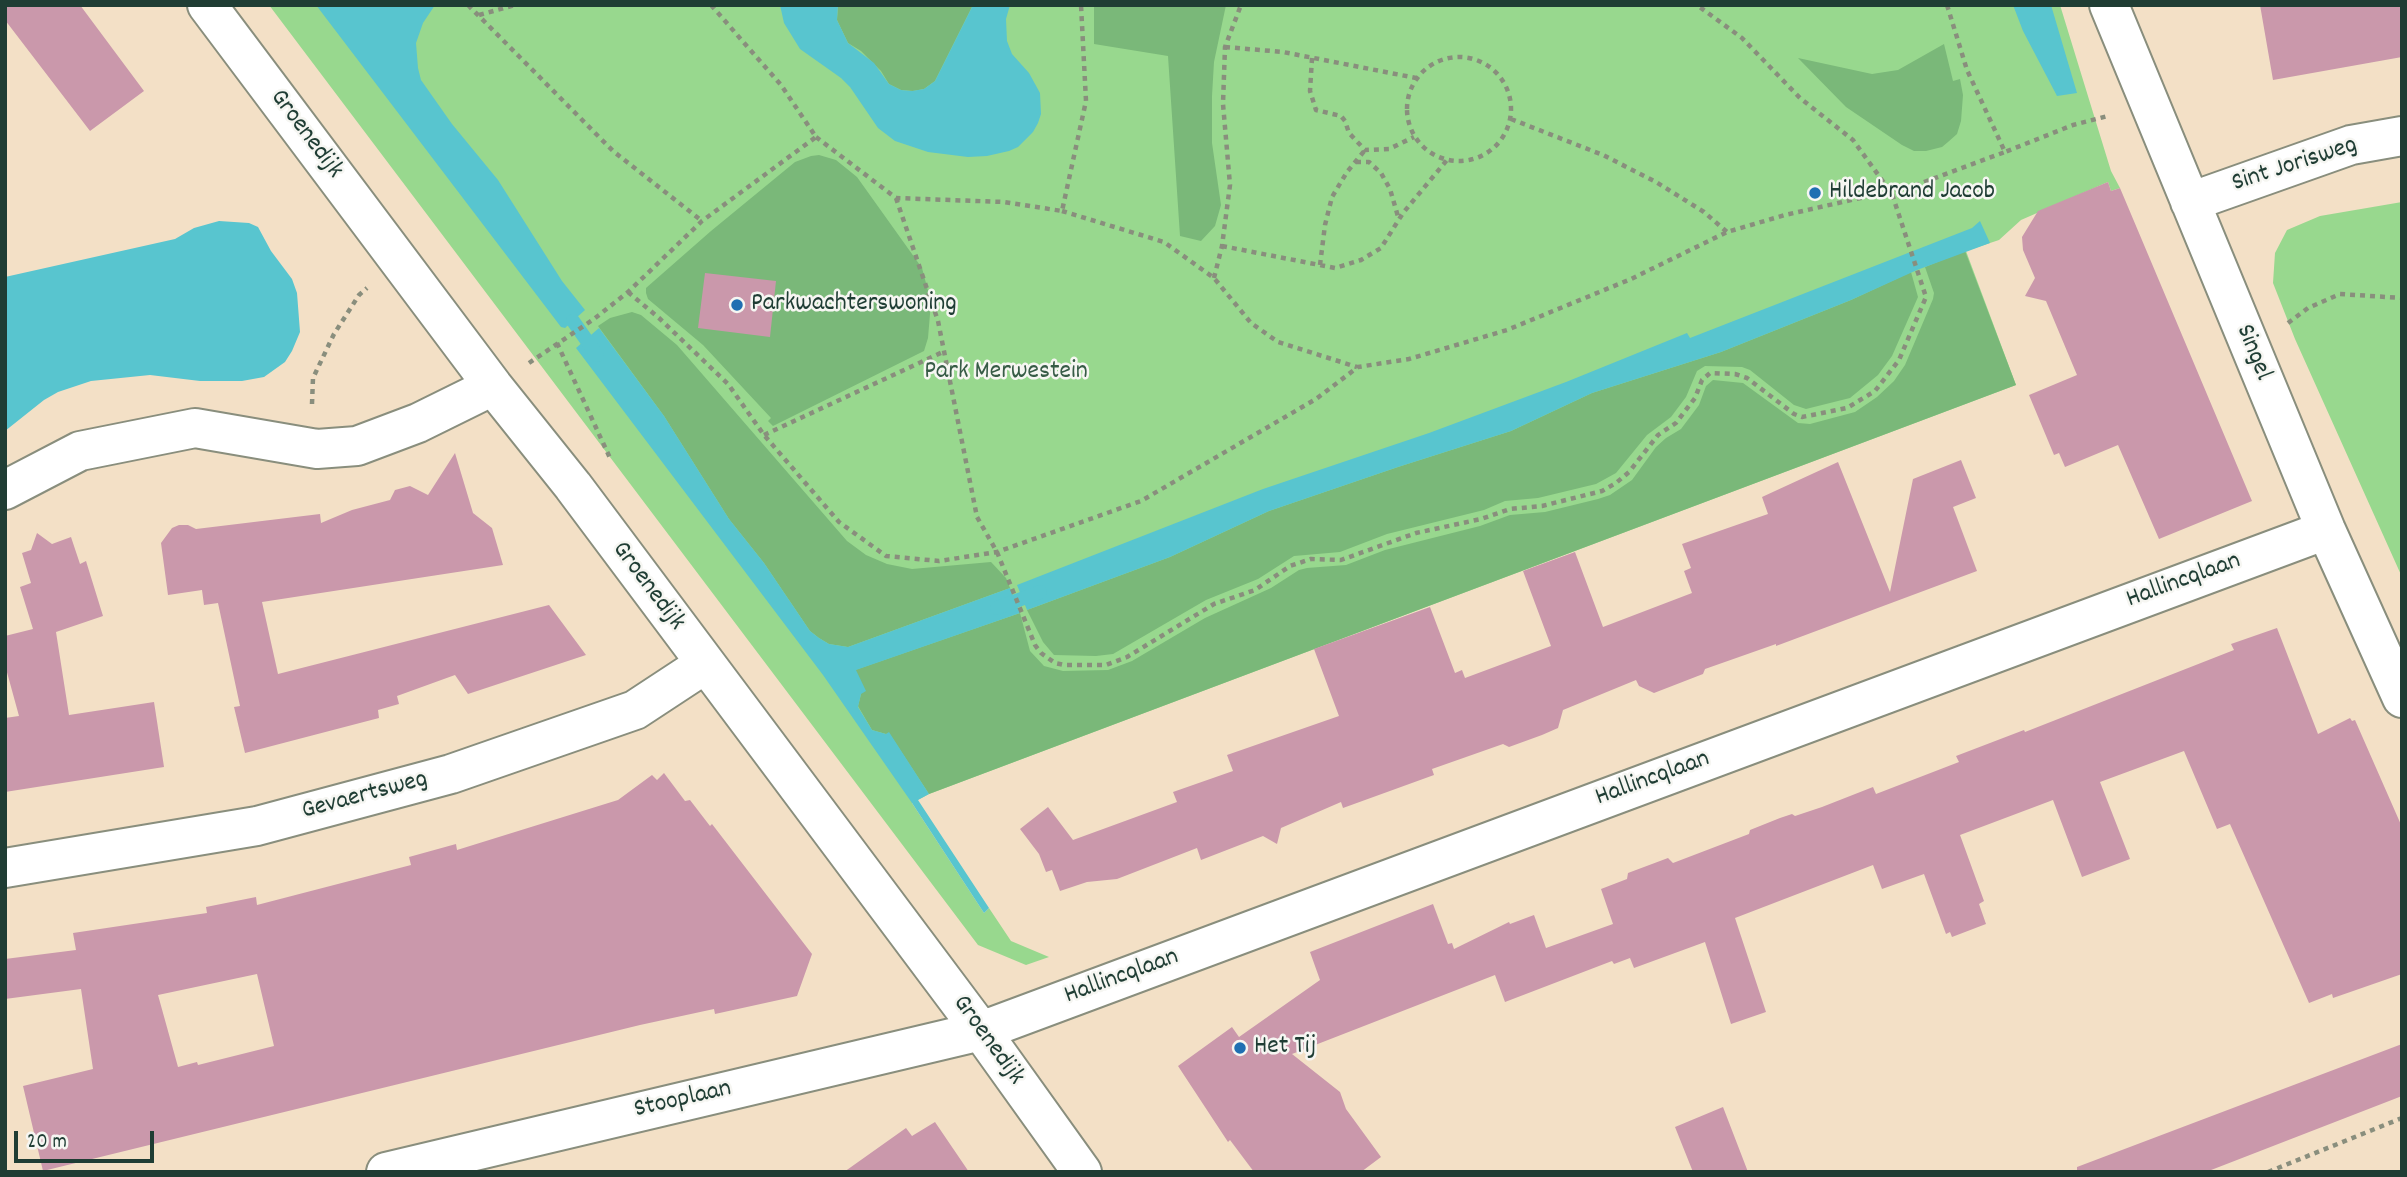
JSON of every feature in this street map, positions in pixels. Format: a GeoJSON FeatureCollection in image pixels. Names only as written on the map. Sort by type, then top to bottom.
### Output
{"type":"FeatureCollection","features":[{"type":"Feature","properties":{"kind":"street","name":"Groenedijk"},"geometry":{"type":"LineString","coordinates":[[207,5],[493,386],[573,486],[981,1031],[1082,1172]]}},
{"type":"Feature","properties":{"kind":"street","name":"Singel"},"geometry":{"type":"LineString","coordinates":[[2109,5],[2326,530],[2402,698]]}},
{"type":"Feature","properties":{"kind":"street","name":"Sint Jorisweg"},"geometry":{"type":"LineString","coordinates":[[2190,202],[2351,145],[2402,136]]}},
{"type":"Feature","properties":{"kind":"street"},"geometry":{"type":"LineString","coordinates":[[5,490],[80,452],[195,428],[317,449],[357,446],[418,423],[493,386]]}},
{"type":"Feature","properties":{"kind":"street","name":"Hallincqlaan"},"geometry":{"type":"LineString","coordinates":[[981,1031],[2326,530]]}},
{"type":"Feature","properties":{"kind":"street","name":"Gevaertsweg"},"geometry":{"type":"LineString","coordinates":[[5,868],[257,826],[451,774],[635,710],[705,664]]}},
{"type":"Feature","properties":{"kind":"street","name":"Stooplaan"},"geometry":{"type":"LineString","coordinates":[[386,1172],[981,1031]]}},
{"type":"Feature","properties":{"kind":"path"},"geometry":{"type":"LineString","coordinates":[[468,5],[613,151],[702,220]]}},
{"type":"Feature","properties":{"kind":"path"},"geometry":{"type":"LineString","coordinates":[[478,15],[515,5]]}},
{"type":"Feature","properties":{"kind":"path"},"geometry":{"type":"LineString","coordinates":[[711,5],[780,85],[816,136],[896,198],[938,321],[977,517],[998,552],[1035,645],[1047,658],[1065,665],[1106,665],[1127,657],[1214,604],[1255,590],[1290,566],[1311,559],[1341,560],[1416,533],[1481,519],[1510,509],[1542,506],[1602,491],[1629,472],[1658,435],[1676,423],[1695,398],[1702,380],[1710,373],[1735,374],[1747,378],[1794,414],[1802,417],[1847,408],[1875,391],[1899,360],[1926,296],[1892,194],[1853,140],[1800,98],[1742,38],[1697,5]]}},
{"type":"Feature","properties":{"kind":"path"},"geometry":{"type":"LineString","coordinates":[[1062,211],[1086,101],[1081,5]]}},
{"type":"Feature","properties":{"kind":"path"},"geometry":{"type":"LineString","coordinates":[[1214,278],[1222,246],[1230,185],[1223,104],[1225,47],[1241,5]]}},
{"type":"Feature","properties":{"kind":"path"},"geometry":{"type":"LineString","coordinates":[[1947,5],[1967,70],[2005,152]]}},
{"type":"Feature","properties":{"kind":"path"},"geometry":{"type":"LineString","coordinates":[[1225,47],[1283,52],[1416,78]]}},
{"type":"Feature","properties":{"kind":"path"},"geometry":{"type":"LineString","coordinates":[[1456,56],[1471,58],[1486,63],[1506,85],[1511,100],[1511,119],[1506,133],[1496,147],[1481,157],[1464,162],[1447,160],[1428,152],[1414,138],[1407,118],[1407,97],[1416,78],[1441,59],[1456,56]]}},
{"type":"Feature","properties":{"kind":"path"},"geometry":{"type":"LineString","coordinates":[[1312,58],[1310,80],[1314,106],[1321,113],[1340,116],[1352,138],[1365,149],[1389,149],[1414,138]]}},
{"type":"Feature","properties":{"kind":"path"},"geometry":{"type":"LineString","coordinates":[[896,198],[1003,202],[1062,211],[1164,242],[1214,278],[1251,323],[1278,342],[1357,367],[1409,359],[1507,330],[1631,279],[1727,232],[1785,215],[1878,194],[1892,194],[2073,125],[2149,104]]}},
{"type":"Feature","properties":{"kind":"path"},"geometry":{"type":"LineString","coordinates":[[1511,119],[1603,155],[1656,182],[1704,212],[1727,232]]}},
{"type":"Feature","properties":{"kind":"path"},"geometry":{"type":"LineString","coordinates":[[533,360],[594,319],[628,292],[702,220],[816,136]]}},
{"type":"Feature","properties":{"kind":"path"},"geometry":{"type":"LineString","coordinates":[[1320,265],[1327,210],[1338,186],[1365,149]]}},
{"type":"Feature","properties":{"kind":"path"},"geometry":{"type":"LineString","coordinates":[[1222,246],[1335,268],[1361,260],[1381,248],[1399,220],[1447,160]]}},
{"type":"Feature","properties":{"kind":"path"},"geometry":{"type":"LineString","coordinates":[[1355,162],[1369,162],[1381,173],[1390,189],[1399,220]]}},
{"type":"Feature","properties":{"kind":"path"},"geometry":{"type":"LineString","coordinates":[[317,449],[312,407],[313,378],[334,334],[359,295],[399,260]]}},
{"type":"Feature","properties":{"kind":"path"},"geometry":{"type":"LineString","coordinates":[[628,292],[728,384],[764,435],[839,522],[886,556],[939,561],[998,552],[1141,501],[1316,399],[1357,367]]}},
{"type":"Feature","properties":{"kind":"path"},"geometry":{"type":"LineString","coordinates":[[2251,351],[2308,308],[2340,294],[2402,298]]}},
{"type":"Feature","properties":{"kind":"path"},"geometry":{"type":"LineString","coordinates":[[557,343],[610,458],[573,486]]}},
{"type":"Feature","properties":{"kind":"path"},"geometry":{"type":"LineString","coordinates":[[764,435],[945,351]]}},
{"type":"Feature","properties":{"kind":"path"},"geometry":{"type":"LineString","coordinates":[[2268,1172],[2402,1118]]}},
{"type":"Feature","properties":{"kind":"green space","name":"Park Merwestein"},"geometry":{"type":"Polygon","coordinates":[[[269,5],[2060,5],[2111,171],[2120,188],[2111,191],[2108,182],[2021,220],[1999,240],[1966,251],[2016,385],[929,794],[912,803],[984,913],[989,908],[1011,941],[1049,957],[1026,965],[978,945],[269,5]]]}},
{"type":"Feature","properties":{"kind":"green space"},"geometry":{"type":"Polygon","coordinates":[[[838,5],[973,5],[935,81],[924,89],[913,91],[901,90],[889,84],[881,71],[861,51],[848,43],[837,20],[838,5]]]}},
{"type":"Feature","properties":{"kind":"green space"},"geometry":{"type":"Polygon","coordinates":[[[1094,5],[1226,5],[1214,62],[1212,96],[1212,143],[1221,205],[1215,226],[1201,241],[1180,236],[1168,56],[1094,44],[1094,5]]]}},
{"type":"Feature","properties":{"kind":"green space"},"geometry":{"type":"Polygon","coordinates":[[[1944,44],[1953,81],[1960,79],[1963,95],[1961,121],[1957,134],[1948,142],[1942,147],[1926,151],[1914,151],[1902,145],[1846,107],[1798,58],[1872,74],[1898,70],[1944,44]]]}},
{"type":"Feature","properties":{"kind":"green space"},"geometry":{"type":"Polygon","coordinates":[[[819,155],[836,160],[857,177],[922,268],[931,302],[928,338],[924,351],[773,426],[768,421],[771,418],[703,345],[648,299],[646,288],[795,162],[819,155]]]}},
{"type":"Feature","properties":{"kind":"green space"},"geometry":{"type":"Polygon","coordinates":[[[2402,202],[2402,577],[2295,339],[2273,283],[2275,253],[2287,230],[2320,216],[2402,202]]]}},
{"type":"Feature","properties":{"kind":"green space"},"geometry":{"type":"Polygon","coordinates":[[[1965,251],[2016,385],[929,794],[889,733],[872,730],[858,706],[861,694],[855,670],[1020,613],[1030,651],[1044,666],[1063,671],[1108,670],[1132,661],[1205,618],[1271,588],[1299,570],[1346,565],[1385,550],[1480,526],[1510,515],[1545,512],[1610,495],[1632,480],[1656,447],[1681,429],[1699,405],[1706,386],[1713,380],[1743,383],[1798,423],[1810,424],[1855,412],[1877,397],[1894,381],[1905,365],[1933,299],[1934,293],[1925,267],[1965,251]]]}},
{"type":"Feature","properties":{"kind":"green space"},"geometry":{"type":"Polygon","coordinates":[[[1911,272],[1918,297],[1892,356],[1878,375],[1850,398],[1806,409],[1794,405],[1750,370],[1742,367],[1705,366],[1697,371],[1686,397],[1671,417],[1647,435],[1616,473],[1596,484],[1538,498],[1505,501],[1484,510],[1387,534],[1340,552],[1294,556],[1258,579],[1206,600],[1113,654],[1054,655],[1043,642],[1027,610],[1170,557],[1269,511],[1511,431],[1592,393],[1721,352],[1851,300],[1911,272]]]}},
{"type":"Feature","properties":{"kind":"green space"},"geometry":{"type":"Polygon","coordinates":[[[632,312],[641,315],[677,345],[847,541],[866,555],[887,564],[912,569],[991,562],[1006,578],[1010,588],[848,647],[829,644],[819,638],[810,631],[764,563],[729,519],[664,416],[598,326],[610,318],[632,312]]]}},
{"type":"Feature","properties":{"kind":"water"},"geometry":{"type":"Polygon","coordinates":[[[316,5],[435,5],[423,23],[416,43],[421,80],[452,124],[498,180],[562,281],[585,310],[565,328],[561,327],[316,5]]]}},
{"type":"Feature","properties":{"kind":"water"},"geometry":{"type":"Polygon","coordinates":[[[780,5],[838,5],[837,20],[848,43],[874,63],[889,84],[901,90],[912,91],[924,89],[935,81],[973,5],[1010,5],[1006,19],[1007,41],[1012,54],[1029,73],[1040,93],[1041,114],[1038,123],[1018,147],[987,156],[968,157],[928,152],[895,141],[878,128],[841,78],[800,49],[784,23],[780,5]]]}},
{"type":"Feature","properties":{"kind":"water"},"geometry":{"type":"Polygon","coordinates":[[[2013,5],[2051,5],[2077,93],[2057,96],[2023,31],[2013,5]]]}},
{"type":"Feature","properties":{"kind":"water"},"geometry":{"type":"Polygon","coordinates":[[[219,221],[249,223],[258,227],[271,251],[292,279],[297,293],[300,332],[285,362],[264,377],[242,381],[200,381],[150,375],[91,381],[58,392],[44,400],[5,431],[5,277],[175,239],[194,228],[219,221]]]}},
{"type":"Feature","properties":{"kind":"water"},"geometry":{"type":"Polygon","coordinates":[[[1980,221],[1990,243],[1917,270],[1851,300],[1721,352],[1592,393],[1511,431],[1269,511],[1170,557],[1027,610],[1017,585],[1263,489],[1429,433],[1566,382],[1687,333],[1690,338],[1972,228],[1980,221]]]}},
{"type":"Feature","properties":{"kind":"water"},"geometry":{"type":"Polygon","coordinates":[[[599,328],[664,416],[729,519],[764,563],[810,631],[819,638],[829,644],[848,647],[1010,588],[1020,613],[856,670],[866,691],[861,694],[858,707],[872,730],[886,734],[889,732],[929,794],[918,800],[989,908],[984,913],[823,675],[576,348],[599,328]]]}},
{"type":"Feature","properties":{"kind":"building"},"geometry":{"type":"Polygon","coordinates":[[[5,5],[80,5],[144,91],[90,131],[5,20],[5,5]]]}},
{"type":"Feature","properties":{"kind":"building"},"geometry":{"type":"Polygon","coordinates":[[[2260,5],[2402,5],[2402,57],[2273,80],[2260,5]]]}},
{"type":"Feature","properties":{"kind":"building"},"geometry":{"type":"Polygon","coordinates":[[[2108,182],[2111,191],[2120,188],[2252,501],[2159,539],[2118,445],[2065,467],[2059,453],[2054,455],[2029,395],[2077,375],[2046,301],[2025,296],[2035,278],[2023,250],[2022,237],[2038,211],[2108,182]]]}},
{"type":"Feature","properties":{"kind":"building","name":"Parkwachterswoning"},"geometry":{"type":"Polygon","coordinates":[[[705,273],[776,281],[770,337],[698,328],[705,273]]]}},
{"type":"Feature","properties":{"kind":"building"},"geometry":{"type":"Polygon","coordinates":[[[455,453],[473,513],[492,528],[503,565],[262,602],[278,674],[549,605],[586,655],[468,694],[455,675],[397,696],[399,704],[378,710],[379,718],[245,753],[234,707],[240,706],[218,603],[204,605],[202,590],[168,595],[161,543],[172,528],[179,525],[196,529],[320,514],[321,523],[352,510],[390,500],[395,490],[410,486],[428,495],[455,453]]]}},
{"type":"Feature","properties":{"kind":"building"},"geometry":{"type":"Polygon","coordinates":[[[1961,460],[1976,498],[1953,507],[1977,571],[1776,646],[1705,669],[1703,674],[1654,693],[1639,686],[1636,680],[1563,710],[1558,728],[1542,735],[1509,747],[1503,744],[1432,769],[1434,775],[1343,808],[1341,802],[1281,828],[1277,844],[1263,836],[1201,860],[1197,848],[1117,879],[1087,882],[1060,891],[1052,870],[1046,872],[1039,854],[1020,829],[1048,807],[1073,840],[1177,802],[1173,792],[1233,771],[1227,755],[1339,716],[1314,649],[1430,607],[1455,673],[1462,670],[1465,678],[1551,646],[1523,571],[1575,552],[1603,627],[1692,593],[1684,571],[1691,568],[1682,544],[1768,514],[1762,497],[1838,462],[1890,592],[1913,479],[1961,460]]]}},
{"type":"Feature","properties":{"kind":"building"},"geometry":{"type":"Polygon","coordinates":[[[37,533],[52,544],[71,537],[80,564],[86,561],[103,616],[56,632],[69,715],[154,702],[164,767],[5,792],[5,718],[19,716],[5,665],[5,636],[33,629],[20,587],[31,583],[22,553],[31,550],[37,533]]]}},
{"type":"Feature","properties":{"kind":"building"},"geometry":{"type":"Polygon","coordinates":[[[2277,628],[2318,734],[2350,718],[2355,720],[2402,827],[2402,974],[2333,998],[2332,994],[2309,1003],[2230,824],[2217,829],[2184,751],[2100,782],[2130,859],[2082,877],[2053,800],[1960,835],[1984,901],[1979,904],[1986,924],[1952,937],[1950,932],[1946,934],[1924,874],[1882,889],[1873,865],[1735,918],[1766,1012],[1731,1024],[1705,942],[1634,968],[1630,958],[1614,964],[1612,961],[1505,1002],[1495,975],[1292,1054],[1340,1092],[1346,1109],[1381,1157],[1361,1172],[1254,1172],[1230,1140],[1228,1142],[1178,1066],[1232,1027],[1239,1037],[1320,980],[1310,952],[1433,904],[1448,944],[1452,943],[1454,949],[1509,922],[1510,924],[1534,915],[1546,948],[1613,924],[1601,889],[1627,879],[1628,873],[1668,858],[1673,863],[1749,834],[1750,830],[1780,818],[1822,807],[1873,787],[1876,794],[1959,762],[1956,756],[2024,730],[2025,732],[2234,650],[2231,644],[2277,628]]]}},
{"type":"Feature","properties":{"kind":"building"},"geometry":{"type":"Polygon","coordinates":[[[664,773],[685,801],[690,800],[710,826],[712,824],[812,954],[797,996],[715,1014],[714,1009],[640,1025],[43,1171],[23,1086],[93,1069],[81,989],[5,999],[5,959],[76,950],[73,933],[207,913],[206,907],[256,897],[257,905],[411,865],[409,857],[456,844],[457,850],[618,800],[652,775],[657,780],[664,773]],[[257,974],[158,995],[178,1067],[197,1062],[198,1065],[274,1046],[257,974]]]}},
{"type":"Feature","properties":{"kind":"building"},"geometry":{"type":"Polygon","coordinates":[[[2402,1044],[2402,1096],[2206,1172],[2077,1172],[2077,1167],[2402,1044]]]}},
{"type":"Feature","properties":{"kind":"building"},"geometry":{"type":"Polygon","coordinates":[[[1723,1107],[1748,1172],[1693,1172],[1675,1127],[1723,1107]]]}},
{"type":"Feature","properties":{"kind":"building"},"geometry":{"type":"Polygon","coordinates":[[[935,1122],[969,1172],[844,1172],[906,1128],[912,1136],[935,1122]]]}},
{"type":"Feature","properties":{"kind":"waterway"},"geometry":{"type":"LineString","coordinates":[[573,321],[597,355]]}},
{"type":"Feature","properties":{"kind":"waterway"},"geometry":{"type":"LineString","coordinates":[[997,608],[1040,592]]}},
{"type":"Feature","properties":{"kind":"place","name":"Hildebrand Jacob"},"geometry":{"type":"Point","coordinates":[1815,193]}},
{"type":"Feature","properties":{"kind":"place","name":"Parkwachterswoning"},"geometry":{"type":"Point","coordinates":[737,305]}},
{"type":"Feature","properties":{"kind":"place","name":"Het Tij"},"geometry":{"type":"Point","coordinates":[1240,1048]}}]}
